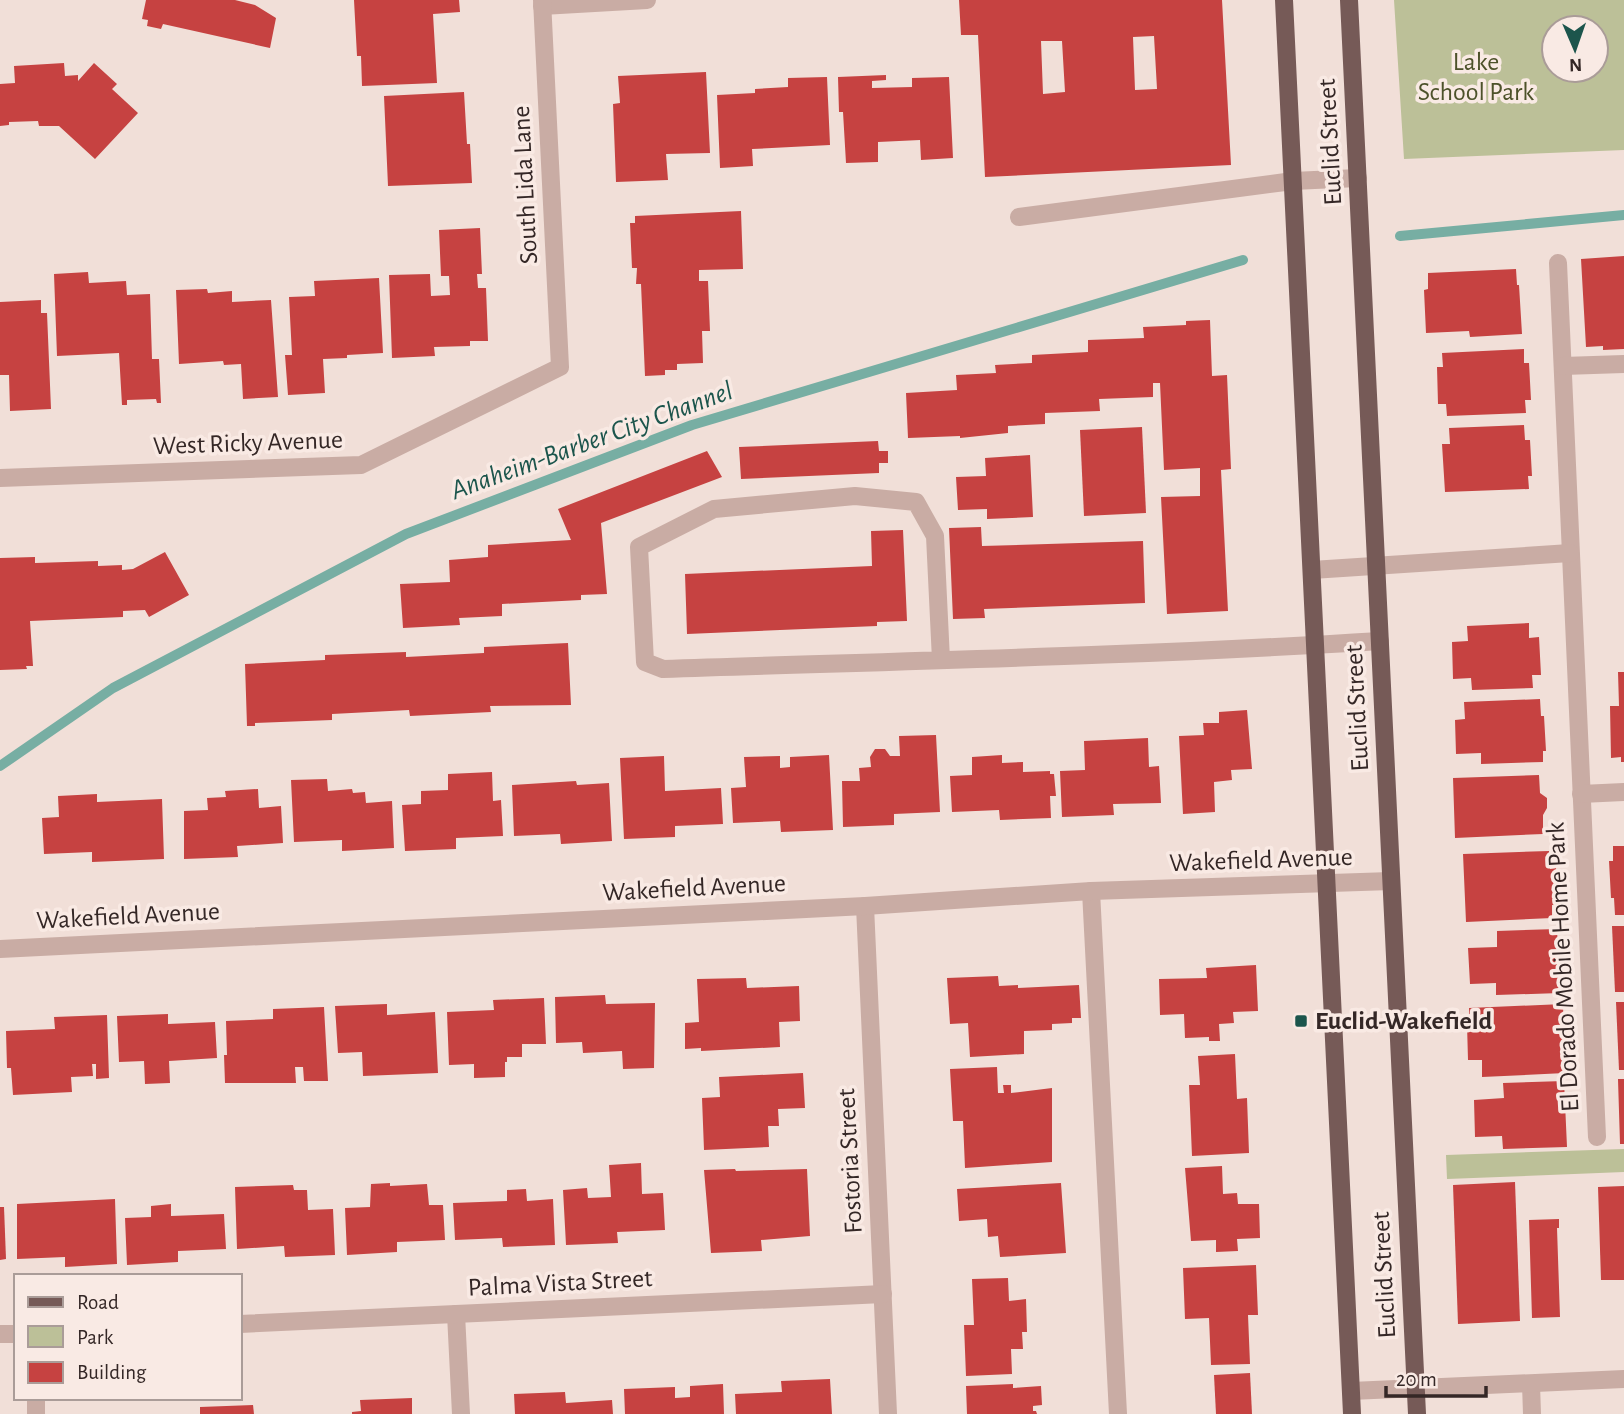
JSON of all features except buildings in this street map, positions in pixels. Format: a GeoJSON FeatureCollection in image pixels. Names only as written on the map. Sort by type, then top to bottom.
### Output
{"type":"FeatureCollection","features":[{"type":"Feature","properties":{"kind":"main road","name":"Euclid Street"},"geometry":{"type":"LineString","coordinates":[[1284,0],[1352,1414]]}},
{"type":"Feature","properties":{"kind":"main road","name":"Euclid Street"},"geometry":{"type":"LineString","coordinates":[[1349,0],[1417,1414]]}},
{"type":"Feature","properties":{"kind":"street"},"geometry":{"type":"LineString","coordinates":[[542,3],[647,0]]}},
{"type":"Feature","properties":{"kind":"street","name":"South Lida Lane"},"geometry":{"type":"LineString","coordinates":[[542,3],[560,367]]}},
{"type":"Feature","properties":{"kind":"street"},"geometry":{"type":"LineString","coordinates":[[1019,217],[1293,181],[1358,177]]}},
{"type":"Feature","properties":{"kind":"street","name":"El Dorado Mobile Home Park"},"geometry":{"type":"LineString","coordinates":[[1559,263],[1597,1137]]}},
{"type":"Feature","properties":{"kind":"street"},"geometry":{"type":"LineString","coordinates":[[1563,366],[1624,364]]}},
{"type":"Feature","properties":{"kind":"street","name":"West Ricky Avenue"},"geometry":{"type":"LineString","coordinates":[[0,478],[360,466],[560,367]]}},
{"type":"Feature","properties":{"kind":"street"},"geometry":{"type":"LineString","coordinates":[[941,660],[935,536],[916,502],[855,496],[714,509],[639,547],[645,662],[663,669],[941,660],[1380,641]]}},
{"type":"Feature","properties":{"kind":"street"},"geometry":{"type":"LineString","coordinates":[[1311,570],[1570,553]]}},
{"type":"Feature","properties":{"kind":"street","name":"El Dorado Mobile Home Park"},"geometry":{"type":"LineString","coordinates":[[1581,794],[1624,792]]}},
{"type":"Feature","properties":{"kind":"street","name":"Wakefield Avenue"},"geometry":{"type":"LineString","coordinates":[[0,949],[865,906],[1091,891],[1391,881]]}},
{"type":"Feature","properties":{"kind":"street"},"geometry":{"type":"LineString","coordinates":[[1091,891],[1118,1414]]}},
{"type":"Feature","properties":{"kind":"street","name":"Fostoria Street"},"geometry":{"type":"LineString","coordinates":[[865,906],[888,1414]]}},
{"type":"Feature","properties":{"kind":"street","name":"Palma Vista Street"},"geometry":{"type":"LineString","coordinates":[[242,1324],[883,1294]]}},
{"type":"Feature","properties":{"kind":"street"},"geometry":{"type":"LineString","coordinates":[[456,1314],[461,1414]]}},
{"type":"Feature","properties":{"kind":"street"},"geometry":{"type":"LineString","coordinates":[[1351,1391],[1624,1380]]}},
{"type":"Feature","properties":{"kind":"street"},"geometry":{"type":"LineString","coordinates":[[1531,1384],[1532,1414]]}},
{"type":"Feature","properties":{"kind":"green space","name":"Lake School Park"},"geometry":{"type":"Polygon","coordinates":[[[1394,0],[1624,0],[1624,150],[1404,159],[1394,0]]]}},
{"type":"Feature","properties":{"kind":"green space"},"geometry":{"type":"Polygon","coordinates":[[[1624,1149],[1624,1172],[1447,1179],[1446,1155],[1624,1149]]]}},
{"type":"Feature","properties":{"kind":"waterway","name":"Anaheim-Barber City Channel"},"geometry":{"type":"LineString","coordinates":[[1400,236],[1624,215]]}},
{"type":"Feature","properties":{"kind":"waterway","name":"Anaheim-Barber City Channel"},"geometry":{"type":"LineString","coordinates":[[0,766],[113,688],[406,534],[692,425],[1243,260]]}},
{"type":"Feature","properties":{"kind":"place","name":"Euclid-Wakefield"},"geometry":{"type":"Point","coordinates":[1301,1021]}}]}
